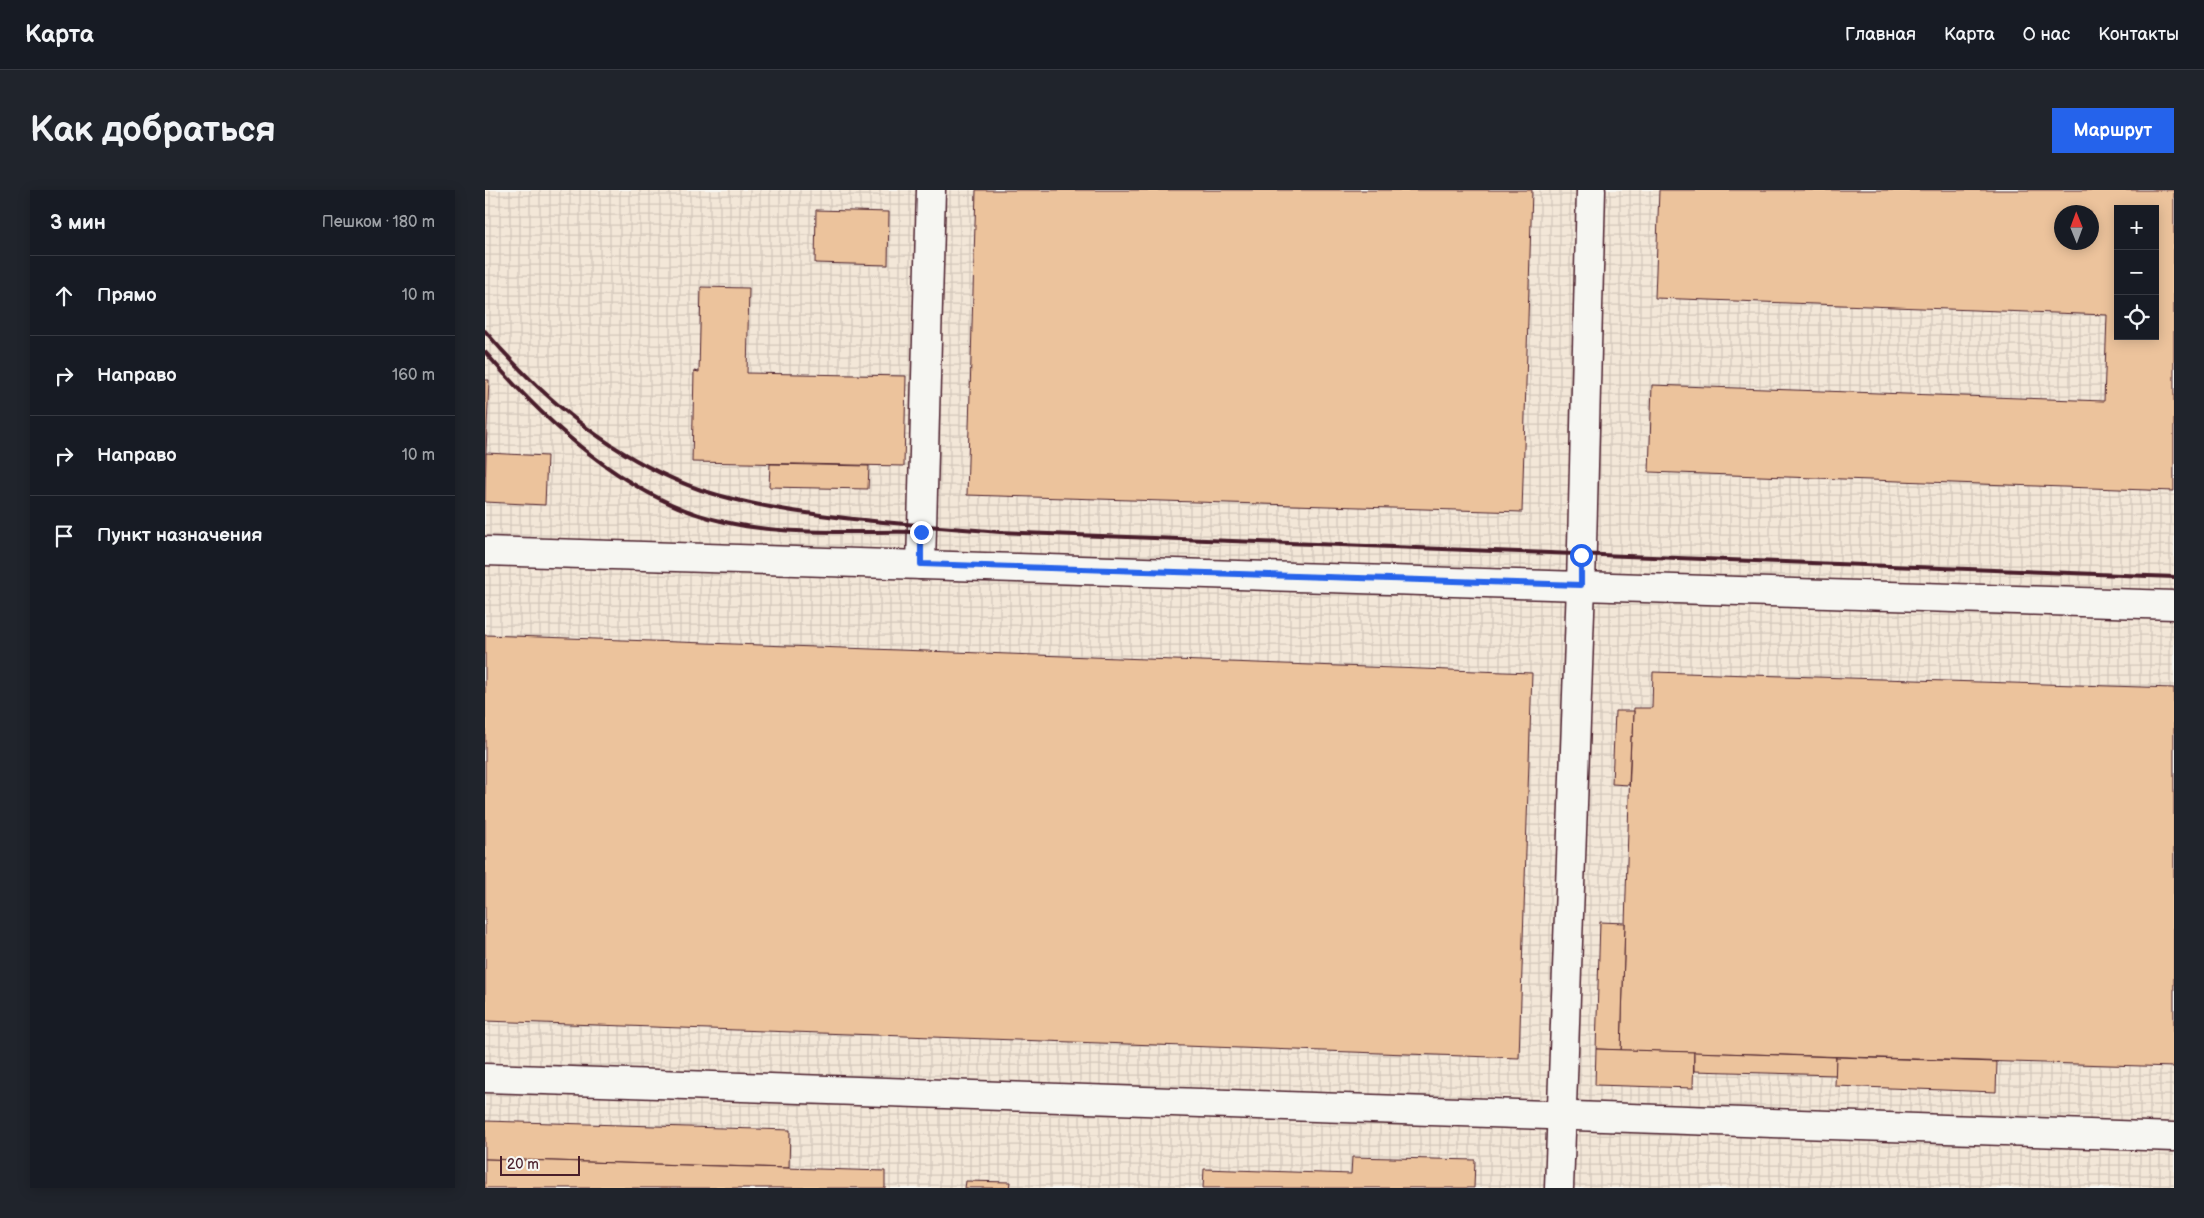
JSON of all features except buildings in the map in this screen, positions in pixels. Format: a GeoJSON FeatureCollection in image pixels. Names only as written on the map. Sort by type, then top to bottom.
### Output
{"type":"FeatureCollection","features":[{"type":"Feature","properties":{"kind":"lane"},"geometry":{"type":"LineString","coordinates":[[921,564],[931,190]]}},
{"type":"Feature","properties":{"kind":"lane"},"geometry":{"type":"LineString","coordinates":[[1559,1188],[1581,585],[1591,190]]}},
{"type":"Feature","properties":{"kind":"lane"},"geometry":{"type":"LineString","coordinates":[[485,551],[2174,605]]}},
{"type":"Feature","properties":{"kind":"lane"},"geometry":{"type":"LineString","coordinates":[[485,1078],[2174,1137]]}},
{"type":"Feature","properties":{"kind":"shaded area"},"geometry":{"type":"Polygon","coordinates":[[[485,190],[2174,190],[2174,1188],[485,1188],[485,190]]]}},
{"type":"Feature","properties":{"kind":"railway"},"geometry":{"type":"LineString","coordinates":[[485,331],[507,356],[556,403],[583,425],[640,462],[670,477],[720,496],[758,505],[815,514],[871,521],[1000,532],[2174,577]]}},
{"type":"Feature","properties":{"kind":"railway"},"geometry":{"type":"LineString","coordinates":[[485,352],[535,406],[593,456],[624,478],[656,497],[690,512],[725,522],[771,529],[821,532],[918,532]]}},
{"type":"Feature","properties":{"kind":"route"},"geometry":{"type":"LineString","coordinates":[[921,532],[921,564],[1581,585],[1581,555]]}}]}
